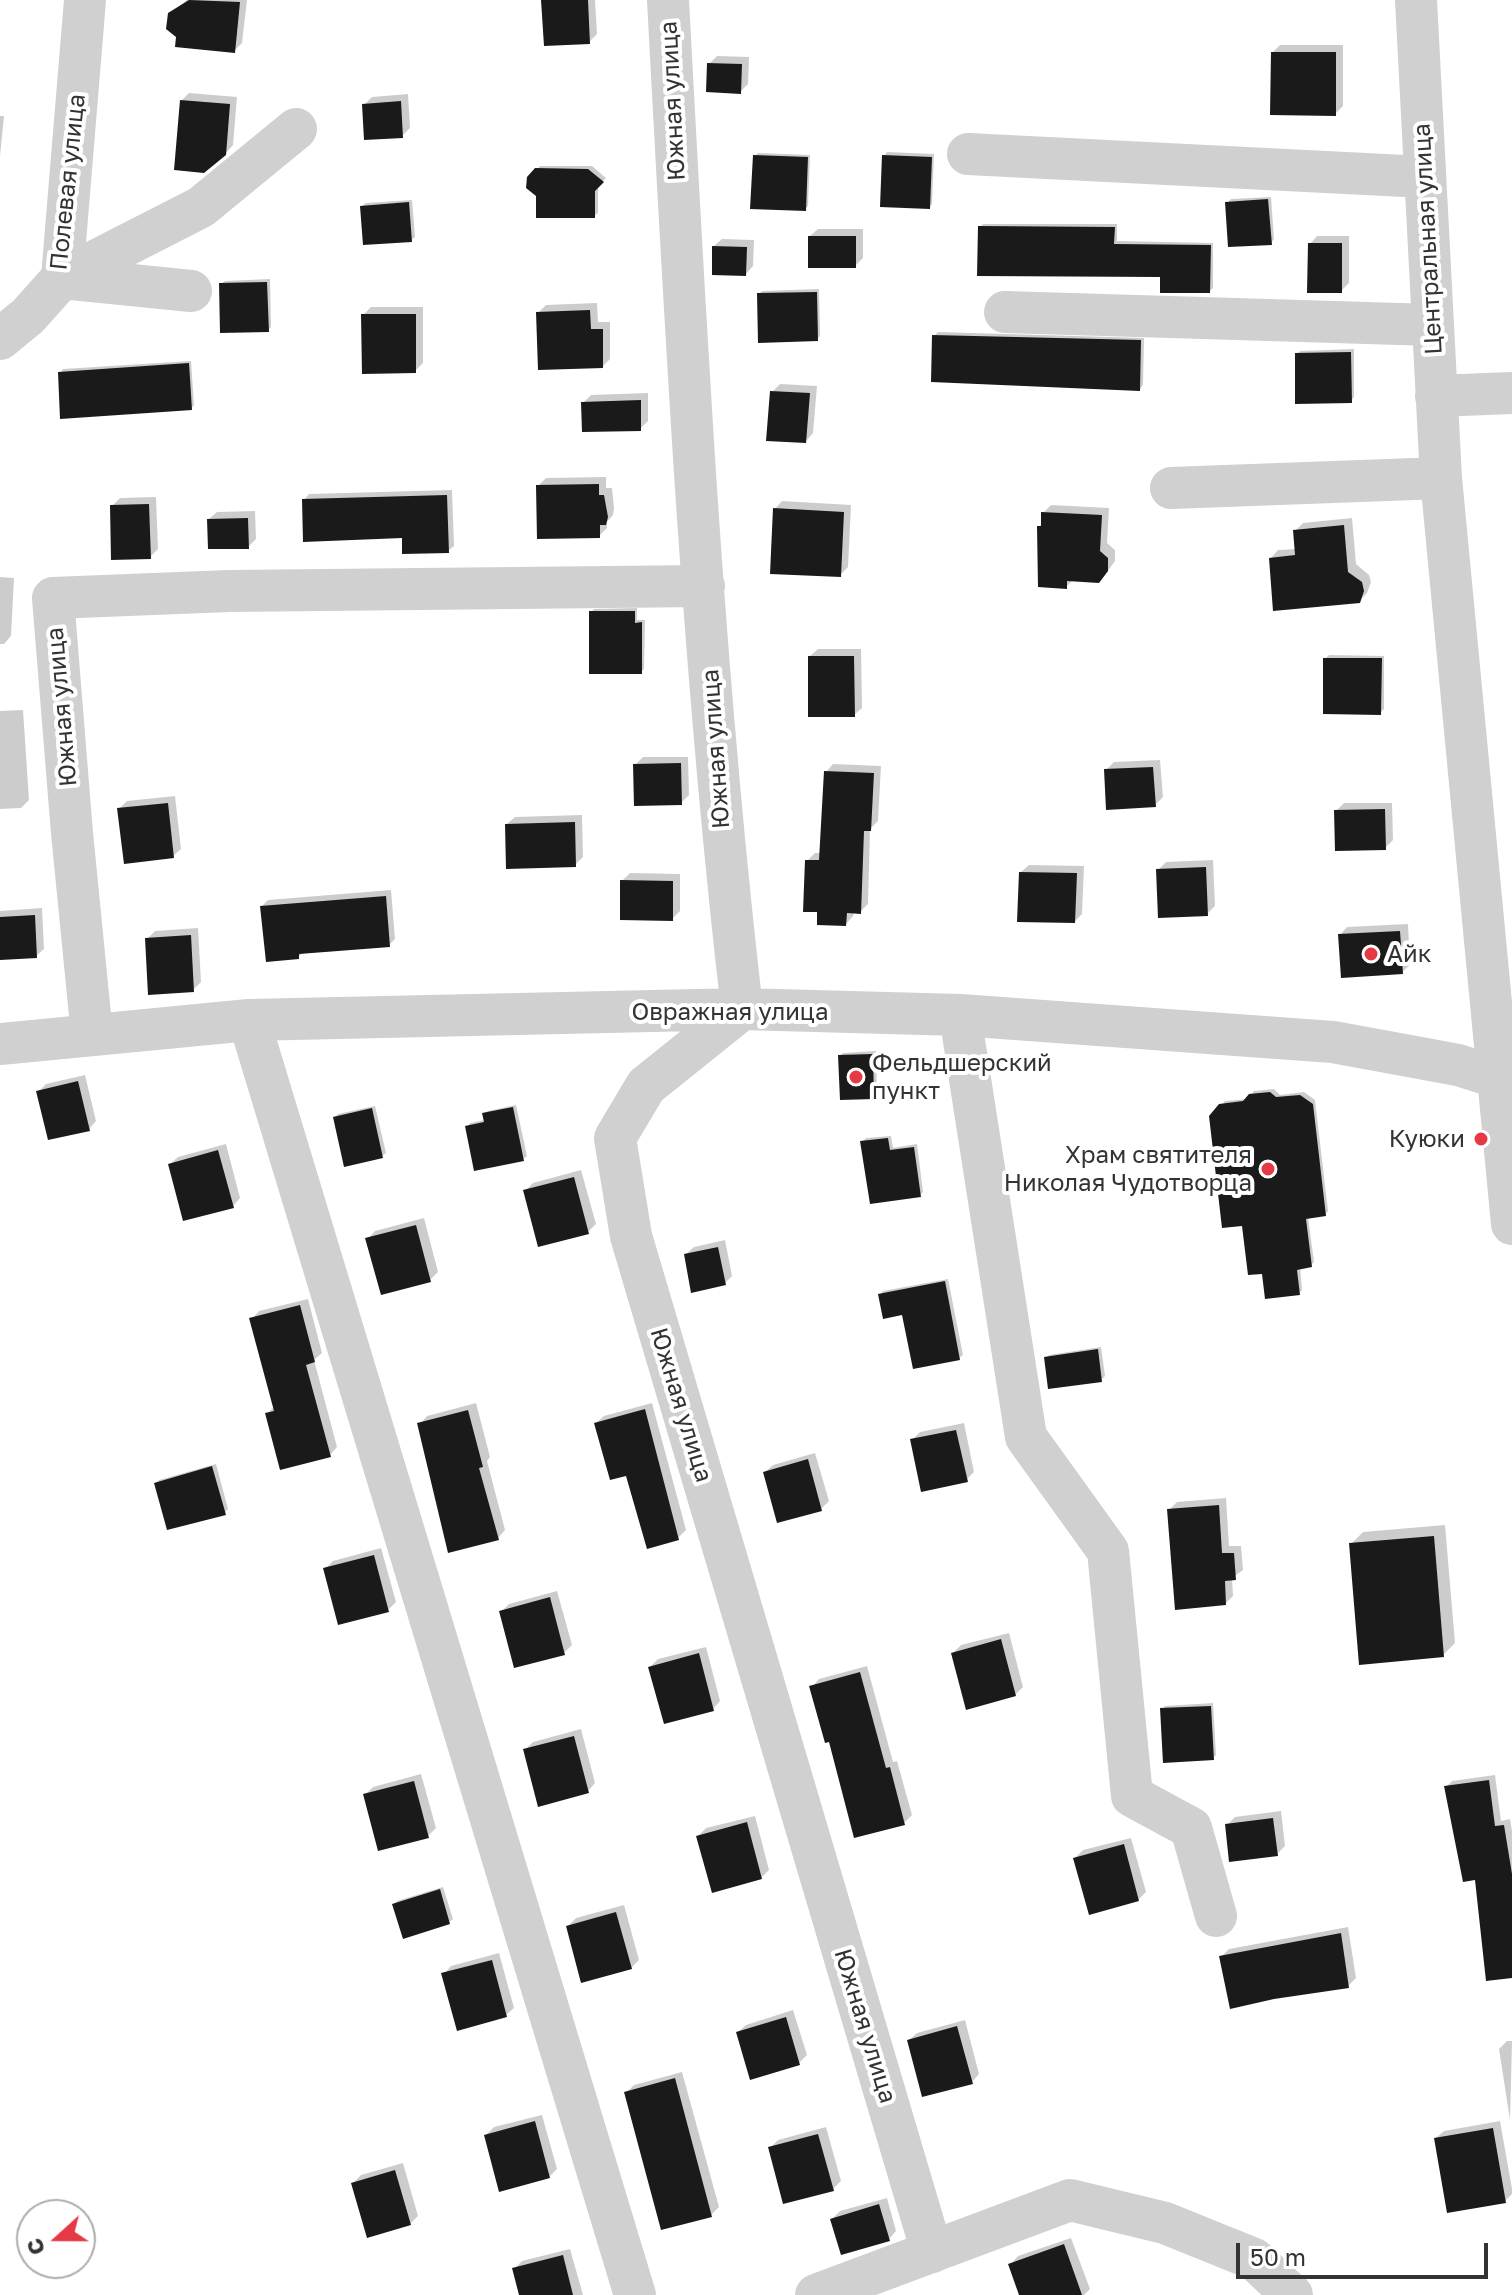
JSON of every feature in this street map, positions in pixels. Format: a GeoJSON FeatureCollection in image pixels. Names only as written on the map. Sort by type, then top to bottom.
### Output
{"type":"FeatureCollection","features":[{"type":"Feature","properties":{"kind":"street","name":"Полевая улица"},"geometry":{"type":"LineString","coordinates":[[0,339],[28,316],[62,278],[85,0]]}},
{"type":"Feature","properties":{"kind":"street","name":"Южная улица"},"geometry":{"type":"LineString","coordinates":[[668,0],[682,258],[721,826],[742,1009],[646,1086],[615,1138],[631,1236],[932,2252]]}},
{"type":"Feature","properties":{"kind":"street","name":"Центральная улица"},"geometry":{"type":"LineString","coordinates":[[1416,0],[1441,478],[1505,1080],[1512,1224]]}},
{"type":"Feature","properties":{"kind":"street"},"geometry":{"type":"LineString","coordinates":[[62,278],[201,207],[296,129]]}},
{"type":"Feature","properties":{"kind":"street"},"geometry":{"type":"LineString","coordinates":[[968,154],[1425,177]]}},
{"type":"Feature","properties":{"kind":"street"},"geometry":{"type":"LineString","coordinates":[[62,278],[191,291]]}},
{"type":"Feature","properties":{"kind":"street"},"geometry":{"type":"LineString","coordinates":[[1005,312],[1433,325]]}},
{"type":"Feature","properties":{"kind":"street"},"geometry":{"type":"LineString","coordinates":[[1436,396],[1512,393]]}},
{"type":"Feature","properties":{"kind":"street"},"geometry":{"type":"LineString","coordinates":[[1171,488],[1441,478]]}},
{"type":"Feature","properties":{"kind":"street","name":"Южная улица"},"geometry":{"type":"LineString","coordinates":[[92,1035],[53,598],[229,591],[704,586]]}},
{"type":"Feature","properties":{"kind":"street","name":"Овражная улица"},"geometry":{"type":"LineString","coordinates":[[0,1044],[249,1020],[742,1009],[960,1015],[1333,1042],[1458,1065],[1505,1080]]}},
{"type":"Feature","properties":{"kind":"street"},"geometry":{"type":"LineString","coordinates":[[960,1015],[1026,1437],[1108,1551],[1132,1796],[1191,1828],[1216,1916]]}},
{"type":"Feature","properties":{"kind":"street"},"geometry":{"type":"LineString","coordinates":[[249,1020],[635,2295]]}},
{"type":"Feature","properties":{"kind":"street"},"geometry":{"type":"LineString","coordinates":[[816,2295],[1070,2200],[1165,2223],[1254,2259],[1292,2295]]}},
{"type":"Feature","properties":{"kind":"building"},"geometry":{"type":"Polygon","coordinates":[[[189,0],[240,2],[235,53],[175,47],[176,37],[166,29],[168,13],[189,0]]]}},
{"type":"Feature","properties":{"kind":"building"},"geometry":{"type":"Polygon","coordinates":[[[541,0],[588,0],[590,44],[544,46],[541,0]]]}},
{"type":"Feature","properties":{"kind":"building"},"geometry":{"type":"Polygon","coordinates":[[[1271,52],[1336,52],[1336,116],[1270,115],[1271,52]]]}},
{"type":"Feature","properties":{"kind":"building"},"geometry":{"type":"Polygon","coordinates":[[[707,63],[742,64],[741,94],[706,92],[707,63]]]}},
{"type":"Feature","properties":{"kind":"building"},"geometry":{"type":"Polygon","coordinates":[[[180,100],[230,104],[226,155],[204,173],[174,170],[180,100]]]}},
{"type":"Feature","properties":{"kind":"building"},"geometry":{"type":"Polygon","coordinates":[[[401,101],[403,138],[364,140],[362,104],[401,101]]]}},
{"type":"Feature","properties":{"kind":"building"},"geometry":{"type":"Polygon","coordinates":[[[753,155],[808,157],[806,211],[750,209],[753,155]]]}},
{"type":"Feature","properties":{"kind":"building"},"geometry":{"type":"Polygon","coordinates":[[[882,155],[932,157],[930,209],[880,207],[882,155]]]}},
{"type":"Feature","properties":{"kind":"building"},"geometry":{"type":"Polygon","coordinates":[[[535,168],[588,169],[604,182],[595,191],[595,218],[536,218],[536,196],[526,188],[527,177],[535,168]]]}},
{"type":"Feature","properties":{"kind":"building"},"geometry":{"type":"Polygon","coordinates":[[[1268,199],[1272,245],[1228,247],[1225,202],[1268,199]]]}},
{"type":"Feature","properties":{"kind":"building"},"geometry":{"type":"Polygon","coordinates":[[[409,202],[412,242],[363,245],[360,206],[409,202]]]}},
{"type":"Feature","properties":{"kind":"building"},"geometry":{"type":"Polygon","coordinates":[[[978,226],[1115,227],[1114,244],[1211,245],[1210,293],[1160,293],[1160,277],[977,276],[978,226]]]}},
{"type":"Feature","properties":{"kind":"building"},"geometry":{"type":"Polygon","coordinates":[[[808,236],[856,236],[856,268],[808,268],[808,236]]]}},
{"type":"Feature","properties":{"kind":"building"},"geometry":{"type":"Polygon","coordinates":[[[1308,243],[1342,243],[1342,293],[1307,293],[1308,243]]]}},
{"type":"Feature","properties":{"kind":"building"},"geometry":{"type":"Polygon","coordinates":[[[712,246],[747,247],[746,276],[712,275],[712,246]]]}},
{"type":"Feature","properties":{"kind":"building"},"geometry":{"type":"Polygon","coordinates":[[[267,282],[269,332],[220,333],[219,283],[267,282]]]}},
{"type":"Feature","properties":{"kind":"building"},"geometry":{"type":"Polygon","coordinates":[[[817,292],[818,341],[758,343],[757,293],[817,292]]]}},
{"type":"Feature","properties":{"kind":"building"},"geometry":{"type":"Polygon","coordinates":[[[590,310],[591,329],[603,329],[603,368],[538,370],[536,312],[590,310]]]}},
{"type":"Feature","properties":{"kind":"building"},"geometry":{"type":"Polygon","coordinates":[[[361,314],[416,314],[416,373],[362,374],[361,314]]]}},
{"type":"Feature","properties":{"kind":"building"},"geometry":{"type":"Polygon","coordinates":[[[932,335],[1141,340],[1140,391],[931,382],[932,335]]]}},
{"type":"Feature","properties":{"kind":"building"},"geometry":{"type":"Polygon","coordinates":[[[1351,352],[1352,403],[1295,404],[1295,353],[1351,352]]]}},
{"type":"Feature","properties":{"kind":"building"},"geometry":{"type":"Polygon","coordinates":[[[189,363],[192,410],[60,419],[58,372],[189,363]]]}},
{"type":"Feature","properties":{"kind":"building"},"geometry":{"type":"Polygon","coordinates":[[[770,391],[810,393],[806,443],[766,441],[770,391]]]}},
{"type":"Feature","properties":{"kind":"building"},"geometry":{"type":"Polygon","coordinates":[[[641,400],[641,431],[582,432],[581,402],[641,400]]]}},
{"type":"Feature","properties":{"kind":"building"},"geometry":{"type":"Polygon","coordinates":[[[599,484],[599,495],[604,495],[608,517],[606,525],[600,525],[600,538],[537,539],[536,485],[599,484]]]}},
{"type":"Feature","properties":{"kind":"building"},"geometry":{"type":"Polygon","coordinates":[[[447,495],[449,553],[402,554],[402,538],[303,542],[302,499],[447,495]]]}},
{"type":"Feature","properties":{"kind":"building"},"geometry":{"type":"Polygon","coordinates":[[[149,504],[151,559],[111,560],[110,505],[149,504]]]}},
{"type":"Feature","properties":{"kind":"building"},"geometry":{"type":"Polygon","coordinates":[[[773,508],[844,512],[841,577],[770,574],[773,508]]]}},
{"type":"Feature","properties":{"kind":"building"},"geometry":{"type":"Polygon","coordinates":[[[1041,512],[1102,515],[1100,551],[1108,558],[1108,571],[1099,583],[1067,581],[1067,589],[1038,587],[1037,526],[1041,526],[1041,512]]]}},
{"type":"Feature","properties":{"kind":"building"},"geometry":{"type":"Polygon","coordinates":[[[248,518],[249,549],[208,549],[207,519],[248,518]]]}},
{"type":"Feature","properties":{"kind":"building"},"geometry":{"type":"Polygon","coordinates":[[[1344,525],[1348,572],[1362,582],[1364,591],[1360,603],[1273,611],[1269,558],[1295,555],[1293,530],[1344,525]]]}},
{"type":"Feature","properties":{"kind":"building"},"geometry":{"type":"Polygon","coordinates":[[[589,611],[635,611],[635,623],[642,622],[642,674],[589,674],[589,611]]]}},
{"type":"Feature","properties":{"kind":"building"},"geometry":{"type":"Polygon","coordinates":[[[808,656],[854,656],[855,717],[808,717],[808,656]]]}},
{"type":"Feature","properties":{"kind":"building"},"geometry":{"type":"Polygon","coordinates":[[[1323,658],[1382,658],[1381,715],[1323,714],[1323,658]]]}},
{"type":"Feature","properties":{"kind":"building"},"geometry":{"type":"Polygon","coordinates":[[[681,763],[682,805],[634,806],[633,764],[681,763]]]}},
{"type":"Feature","properties":{"kind":"building"},"geometry":{"type":"Polygon","coordinates":[[[1153,767],[1156,807],[1106,810],[1104,769],[1153,767]]]}},
{"type":"Feature","properties":{"kind":"building"},"geometry":{"type":"Polygon","coordinates":[[[824,771],[874,773],[871,831],[864,831],[861,914],[847,913],[846,926],[817,925],[817,912],[803,912],[805,860],[819,860],[824,771]]]}},
{"type":"Feature","properties":{"kind":"building"},"geometry":{"type":"Polygon","coordinates":[[[168,803],[174,858],[124,864],[117,808],[168,803]]]}},
{"type":"Feature","properties":{"kind":"building"},"geometry":{"type":"Polygon","coordinates":[[[1385,809],[1386,850],[1335,851],[1334,810],[1385,809]]]}},
{"type":"Feature","properties":{"kind":"building"},"geometry":{"type":"Polygon","coordinates":[[[575,822],[576,867],[506,869],[505,824],[575,822]]]}},
{"type":"Feature","properties":{"kind":"building"},"geometry":{"type":"Polygon","coordinates":[[[1206,867],[1208,916],[1158,918],[1156,869],[1206,867]]]}},
{"type":"Feature","properties":{"kind":"building"},"geometry":{"type":"Polygon","coordinates":[[[1019,872],[1077,873],[1075,923],[1017,922],[1019,872]]]}},
{"type":"Feature","properties":{"kind":"building"},"geometry":{"type":"Polygon","coordinates":[[[620,880],[673,881],[673,921],[620,920],[620,880]]]}},
{"type":"Feature","properties":{"kind":"building"},"geometry":{"type":"Polygon","coordinates":[[[386,896],[390,947],[299,954],[299,959],[266,962],[260,906],[386,896]]]}},
{"type":"Feature","properties":{"kind":"building"},"geometry":{"type":"Polygon","coordinates":[[[35,915],[37,958],[0,960],[0,917],[35,915]]]}},
{"type":"Feature","properties":{"kind":"building","name":"Айк"},"geometry":{"type":"Polygon","coordinates":[[[1400,931],[1403,974],[1341,978],[1338,934],[1400,931]]]}},
{"type":"Feature","properties":{"kind":"building"},"geometry":{"type":"Polygon","coordinates":[[[191,935],[194,992],[148,995],[145,938],[191,935]]]}},
{"type":"Feature","properties":{"kind":"building","name":"Фельдшерский пункт"},"geometry":{"type":"Polygon","coordinates":[[[873,1054],[874,1099],[840,1100],[838,1055],[873,1054]]]}},
{"type":"Feature","properties":{"kind":"building"},"geometry":{"type":"Polygon","coordinates":[[[78,1081],[90,1131],[48,1140],[36,1091],[78,1081]]]}},
{"type":"Feature","properties":{"kind":"building","name":"Храм святителя Николая Чудотворца"},"geometry":{"type":"Polygon","coordinates":[[[1270,1092],[1276,1097],[1300,1095],[1313,1104],[1326,1216],[1306,1219],[1312,1267],[1297,1270],[1300,1295],[1265,1299],[1262,1274],[1248,1275],[1242,1226],[1222,1228],[1209,1116],[1219,1104],[1243,1101],[1249,1094],[1270,1092]]]}},
{"type":"Feature","properties":{"kind":"building"},"geometry":{"type":"Polygon","coordinates":[[[513,1107],[524,1161],[474,1171],[465,1126],[484,1122],[482,1113],[513,1107]]]}},
{"type":"Feature","properties":{"kind":"building"},"geometry":{"type":"Polygon","coordinates":[[[372,1108],[383,1158],[344,1167],[333,1117],[372,1108]]]}},
{"type":"Feature","properties":{"kind":"building"},"geometry":{"type":"Polygon","coordinates":[[[888,1138],[890,1150],[914,1147],[921,1197],[870,1204],[860,1141],[888,1138]]]}},
{"type":"Feature","properties":{"kind":"building"},"geometry":{"type":"Polygon","coordinates":[[[218,1150],[234,1208],[183,1221],[168,1164],[218,1150]]]}},
{"type":"Feature","properties":{"kind":"building"},"geometry":{"type":"Polygon","coordinates":[[[574,1177],[589,1234],[538,1247],[523,1190],[574,1177]]]}},
{"type":"Feature","properties":{"kind":"building"},"geometry":{"type":"Polygon","coordinates":[[[416,1225],[431,1282],[381,1295],[365,1238],[416,1225]]]}},
{"type":"Feature","properties":{"kind":"building"},"geometry":{"type":"Polygon","coordinates":[[[718,1247],[726,1285],[691,1293],[684,1254],[718,1247]]]}},
{"type":"Feature","properties":{"kind":"building"},"geometry":{"type":"Polygon","coordinates":[[[945,1281],[960,1360],[913,1369],[902,1315],[883,1319],[878,1294],[945,1281]]]}},
{"type":"Feature","properties":{"kind":"building"},"geometry":{"type":"Polygon","coordinates":[[[300,1305],[315,1362],[306,1365],[331,1457],[280,1470],[265,1413],[274,1411],[249,1318],[300,1305]]]}},
{"type":"Feature","properties":{"kind":"building"},"geometry":{"type":"Polygon","coordinates":[[[1098,1349],[1102,1382],[1048,1389],[1044,1357],[1098,1349]]]}},
{"type":"Feature","properties":{"kind":"building"},"geometry":{"type":"Polygon","coordinates":[[[645,1409],[679,1540],[647,1549],[626,1476],[610,1480],[594,1423],[645,1409]]]}},
{"type":"Feature","properties":{"kind":"building"},"geometry":{"type":"Polygon","coordinates":[[[468,1410],[483,1467],[479,1468],[499,1540],[448,1553],[417,1423],[468,1410]]]}},
{"type":"Feature","properties":{"kind":"building"},"geometry":{"type":"Polygon","coordinates":[[[956,1430],[968,1482],[921,1492],[910,1439],[956,1430]]]}},
{"type":"Feature","properties":{"kind":"building"},"geometry":{"type":"Polygon","coordinates":[[[808,1459],[822,1511],[777,1523],[763,1472],[808,1459]]]}},
{"type":"Feature","properties":{"kind":"building"},"geometry":{"type":"Polygon","coordinates":[[[212,1466],[226,1515],[167,1530],[154,1483],[212,1466]]]}},
{"type":"Feature","properties":{"kind":"building"},"geometry":{"type":"Polygon","coordinates":[[[1219,1505],[1222,1553],[1234,1553],[1236,1580],[1225,1581],[1226,1605],[1175,1610],[1167,1509],[1219,1505]]]}},
{"type":"Feature","properties":{"kind":"building"},"geometry":{"type":"Polygon","coordinates":[[[1434,1536],[1444,1657],[1359,1665],[1349,1543],[1434,1536]]]}},
{"type":"Feature","properties":{"kind":"building"},"geometry":{"type":"Polygon","coordinates":[[[374,1555],[389,1612],[338,1625],[323,1568],[374,1555]]]}},
{"type":"Feature","properties":{"kind":"building"},"geometry":{"type":"Polygon","coordinates":[[[550,1597],[565,1655],[514,1668],[499,1611],[550,1597]]]}},
{"type":"Feature","properties":{"kind":"building"},"geometry":{"type":"Polygon","coordinates":[[[1001,1639],[1016,1696],[966,1710],[951,1653],[1001,1639]]]}},
{"type":"Feature","properties":{"kind":"building"},"geometry":{"type":"Polygon","coordinates":[[[699,1653],[714,1711],[664,1724],[648,1667],[699,1653]]]}},
{"type":"Feature","properties":{"kind":"building"},"geometry":{"type":"Polygon","coordinates":[[[860,1672],[905,1825],[854,1838],[829,1742],[825,1743],[809,1686],[860,1672]]]}},
{"type":"Feature","properties":{"kind":"building"},"geometry":{"type":"Polygon","coordinates":[[[1211,1706],[1214,1760],[1163,1763],[1160,1708],[1211,1706]]]}},
{"type":"Feature","properties":{"kind":"building"},"geometry":{"type":"Polygon","coordinates":[[[574,1736],[589,1793],[538,1807],[523,1749],[574,1736]]]}},
{"type":"Feature","properties":{"kind":"building"},"geometry":{"type":"Polygon","coordinates":[[[1489,1780],[1495,1826],[1504,1825],[1512,1874],[1512,1978],[1486,1981],[1475,1880],[1463,1882],[1444,1786],[1489,1780]]]}},
{"type":"Feature","properties":{"kind":"building"},"geometry":{"type":"Polygon","coordinates":[[[414,1781],[429,1838],[378,1851],[363,1794],[414,1781]]]}},
{"type":"Feature","properties":{"kind":"building"},"geometry":{"type":"Polygon","coordinates":[[[1273,1818],[1278,1856],[1229,1862],[1225,1824],[1273,1818]]]}},
{"type":"Feature","properties":{"kind":"building"},"geometry":{"type":"Polygon","coordinates":[[[747,1822],[762,1879],[712,1893],[696,1836],[747,1822]]]}},
{"type":"Feature","properties":{"kind":"building"},"geometry":{"type":"Polygon","coordinates":[[[1124,1844],[1139,1901],[1089,1915],[1073,1858],[1124,1844]]]}},
{"type":"Feature","properties":{"kind":"building"},"geometry":{"type":"Polygon","coordinates":[[[440,1889],[450,1924],[403,1939],[392,1904],[440,1889]]]}},
{"type":"Feature","properties":{"kind":"building"},"geometry":{"type":"Polygon","coordinates":[[[616,1912],[632,1969],[581,1983],[566,1926],[616,1912]]]}},
{"type":"Feature","properties":{"kind":"building"},"geometry":{"type":"Polygon","coordinates":[[[1341,1933],[1349,1988],[1230,2009],[1219,1956],[1341,1933]]]}},
{"type":"Feature","properties":{"kind":"building"},"geometry":{"type":"Polygon","coordinates":[[[492,1960],[507,2017],[457,2031],[441,1973],[492,1960]]]}},
{"type":"Feature","properties":{"kind":"building"},"geometry":{"type":"Polygon","coordinates":[[[786,2017],[800,2065],[750,2080],[736,2032],[786,2017]]]}},
{"type":"Feature","properties":{"kind":"building"},"geometry":{"type":"Polygon","coordinates":[[[957,2026],[973,2084],[922,2097],[907,2040],[957,2026]]]}},
{"type":"Feature","properties":{"kind":"building"},"geometry":{"type":"Polygon","coordinates":[[[675,2078],[712,2217],[661,2230],[624,2092],[675,2078]]]}},
{"type":"Feature","properties":{"kind":"building"},"geometry":{"type":"Polygon","coordinates":[[[535,2121],[550,2178],[499,2192],[484,2135],[535,2121]]]}},
{"type":"Feature","properties":{"kind":"building"},"geometry":{"type":"Polygon","coordinates":[[[1493,2128],[1506,2203],[1447,2213],[1434,2138],[1493,2128]]]}},
{"type":"Feature","properties":{"kind":"building"},"geometry":{"type":"Polygon","coordinates":[[[818,2134],[834,2191],[783,2204],[768,2147],[818,2134]]]}},
{"type":"Feature","properties":{"kind":"building"},"geometry":{"type":"Polygon","coordinates":[[[395,2170],[411,2225],[367,2238],[351,2183],[395,2170]]]}},
{"type":"Feature","properties":{"kind":"building"},"geometry":{"type":"Polygon","coordinates":[[[879,2204],[890,2241],[841,2255],[830,2219],[879,2204]]]}},
{"type":"Feature","properties":{"kind":"building"},"geometry":{"type":"Polygon","coordinates":[[[1064,2244],[1082,2295],[1019,2295],[1008,2264],[1064,2244]]]}},
{"type":"Feature","properties":{"kind":"building"},"geometry":{"type":"Polygon","coordinates":[[[563,2255],[573,2295],[519,2295],[512,2268],[563,2255]]]}},
{"type":"Feature","properties":{"kind":"place","name":"Айк"},"geometry":{"type":"Point","coordinates":[1371,954]}},
{"type":"Feature","properties":{"kind":"place","name":"Фельдшерский пункт"},"geometry":{"type":"Point","coordinates":[856,1077]}},
{"type":"Feature","properties":{"kind":"place","name":"Куюки"},"geometry":{"type":"Point","coordinates":[1481,1139]}},
{"type":"Feature","properties":{"kind":"place","name":"Храм святителя Николая Чудотворца"},"geometry":{"type":"Point","coordinates":[1268,1169]}}]}
